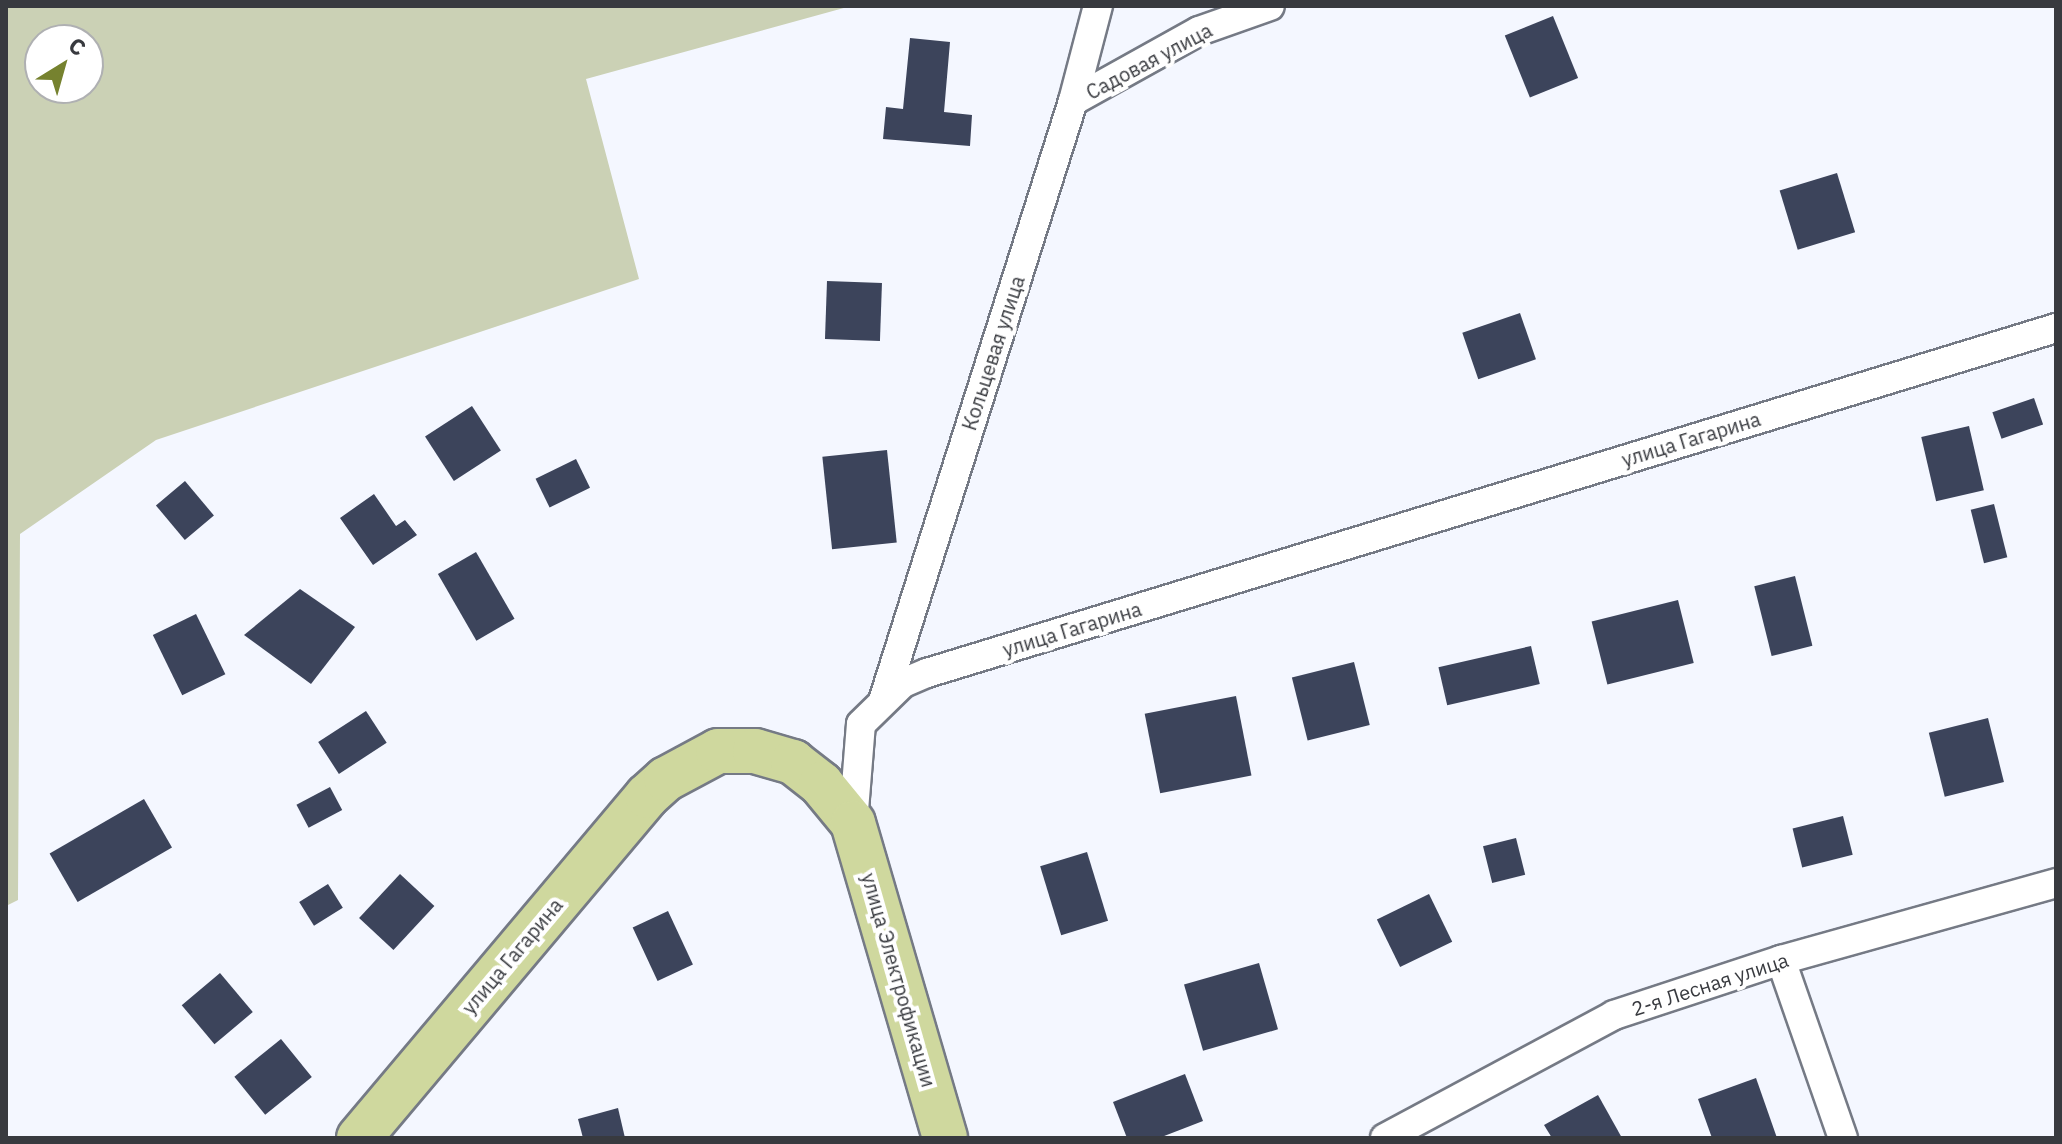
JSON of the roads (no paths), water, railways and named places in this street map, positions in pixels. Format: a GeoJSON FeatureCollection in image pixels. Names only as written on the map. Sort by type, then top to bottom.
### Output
{"type":"FeatureCollection","features":[{"type":"Feature","properties":{"kind":"main road","name":"улица Гагарина"},"geometry":{"type":"LineString","coordinates":[[359,1138],[666,779],[718,751],[755,751],[793,762],[821,784],[853,823]]}},
{"type":"Feature","properties":{"kind":"main road","name":"улица Электрофикации"},"geometry":{"type":"LineString","coordinates":[[853,823],[945,1138]]}},
{"type":"Feature","properties":{"kind":"street","name":"Кольцевая улица"},"geometry":{"type":"LineString","coordinates":[[884,698],[1073,101],[1098,6]]}},
{"type":"Feature","properties":{"kind":"street","name":"Садовая улица"},"geometry":{"type":"LineString","coordinates":[[1073,101],[1199,31],[1270,6]]}},
{"type":"Feature","properties":{"kind":"street","name":"улица Гагарина"},"geometry":{"type":"LineString","coordinates":[[853,823],[861,724],[884,698],[903,683],[961,662],[2056,328]]}},
{"type":"Feature","properties":{"kind":"street","name":"2-я Лесная улица"},"geometry":{"type":"LineString","coordinates":[[1385,1138],[1433,1127],[1614,1015],[1781,960],[2056,883]]}},
{"type":"Feature","properties":{"kind":"street"},"geometry":{"type":"LineString","coordinates":[[1781,960],[1843,1138]]}}]}
